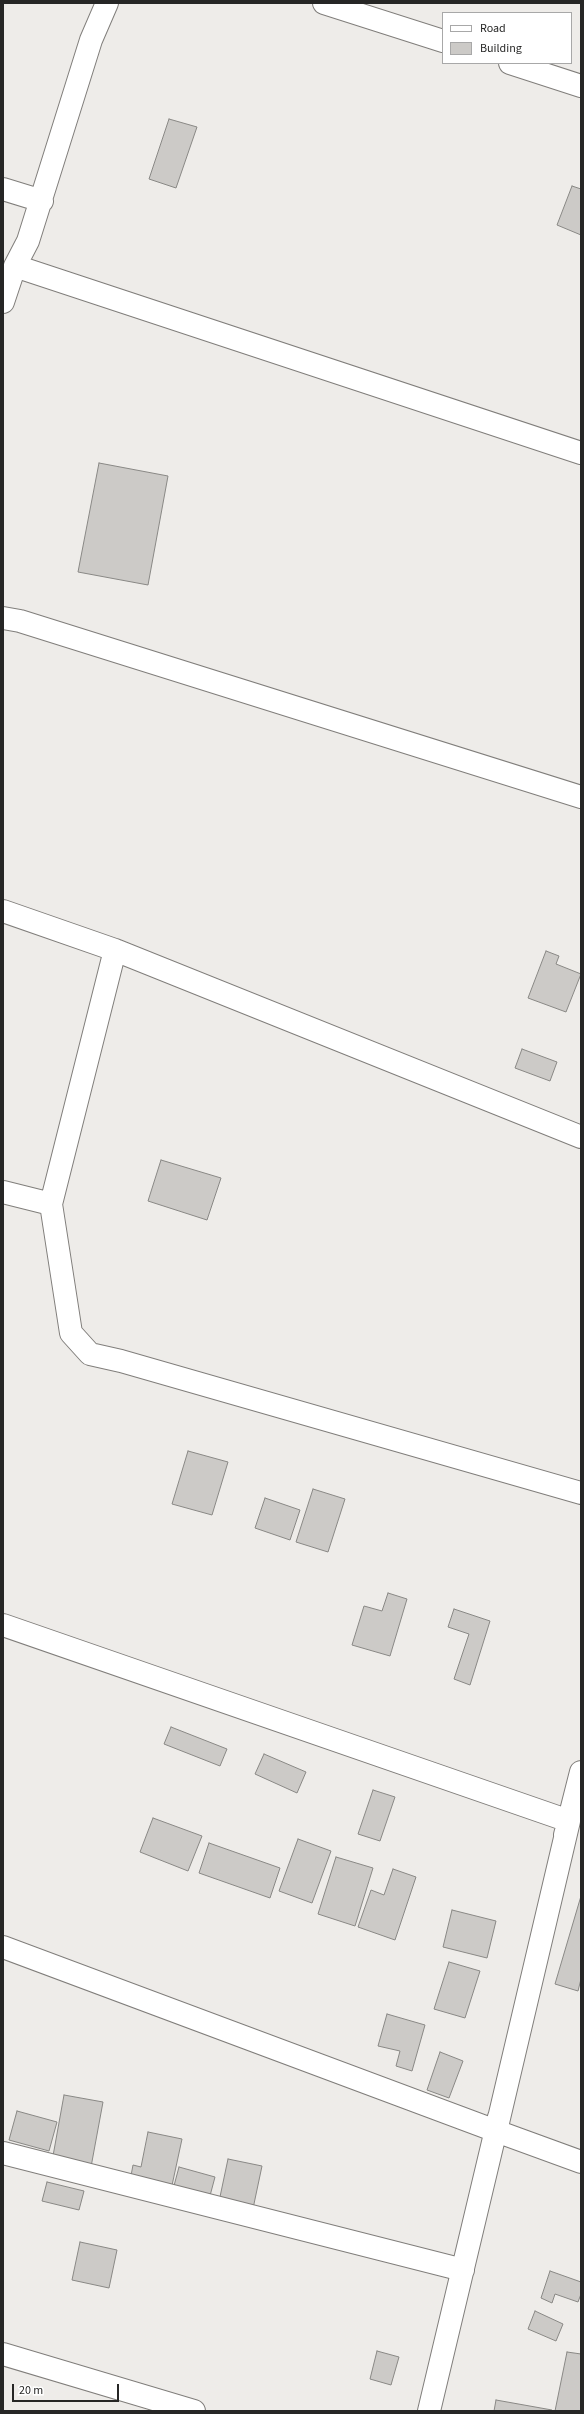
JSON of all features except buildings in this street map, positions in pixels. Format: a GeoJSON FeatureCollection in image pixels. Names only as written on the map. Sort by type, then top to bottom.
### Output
{"type":"FeatureCollection","features":[{"type":"Feature","properties":{"kind":"street"},"geometry":{"type":"LineString","coordinates":[[3,302],[15,266],[28,242],[91,40],[107,3]]}},
{"type":"Feature","properties":{"kind":"street"},"geometry":{"type":"LineString","coordinates":[[324,3],[442,41]]}},
{"type":"Feature","properties":{"kind":"street"},"geometry":{"type":"LineString","coordinates":[[513,64],[581,86]]}},
{"type":"Feature","properties":{"kind":"street"},"geometry":{"type":"LineString","coordinates":[[3,189],[42,201]]}},
{"type":"Feature","properties":{"kind":"street"},"geometry":{"type":"LineString","coordinates":[[15,266],[581,453]]}},
{"type":"Feature","properties":{"kind":"street"},"geometry":{"type":"LineString","coordinates":[[3,618],[27,623],[581,797]]}},
{"type":"Feature","properties":{"kind":"street"},"geometry":{"type":"LineString","coordinates":[[3,912],[115,950],[581,1137]]}},
{"type":"Feature","properties":{"kind":"street"},"geometry":{"type":"LineString","coordinates":[[115,950],[51,1204],[71,1333],[90,1354],[120,1361],[581,1493]]}},
{"type":"Feature","properties":{"kind":"street"},"geometry":{"type":"LineString","coordinates":[[3,1192],[51,1204]]}},
{"type":"Feature","properties":{"kind":"street"},"geometry":{"type":"LineString","coordinates":[[3,1625],[575,1823]]}},
{"type":"Feature","properties":{"kind":"street"},"geometry":{"type":"LineString","coordinates":[[429,2411],[496,2131],[553,1868],[575,1823],[581,1772]]}},
{"type":"Feature","properties":{"kind":"street"},"geometry":{"type":"LineString","coordinates":[[3,1947],[581,2162]]}},
{"type":"Feature","properties":{"kind":"street"},"geometry":{"type":"LineString","coordinates":[[3,2153],[463,2270]]}},
{"type":"Feature","properties":{"kind":"street"},"geometry":{"type":"LineString","coordinates":[[3,2354],[194,2411]]}}]}
